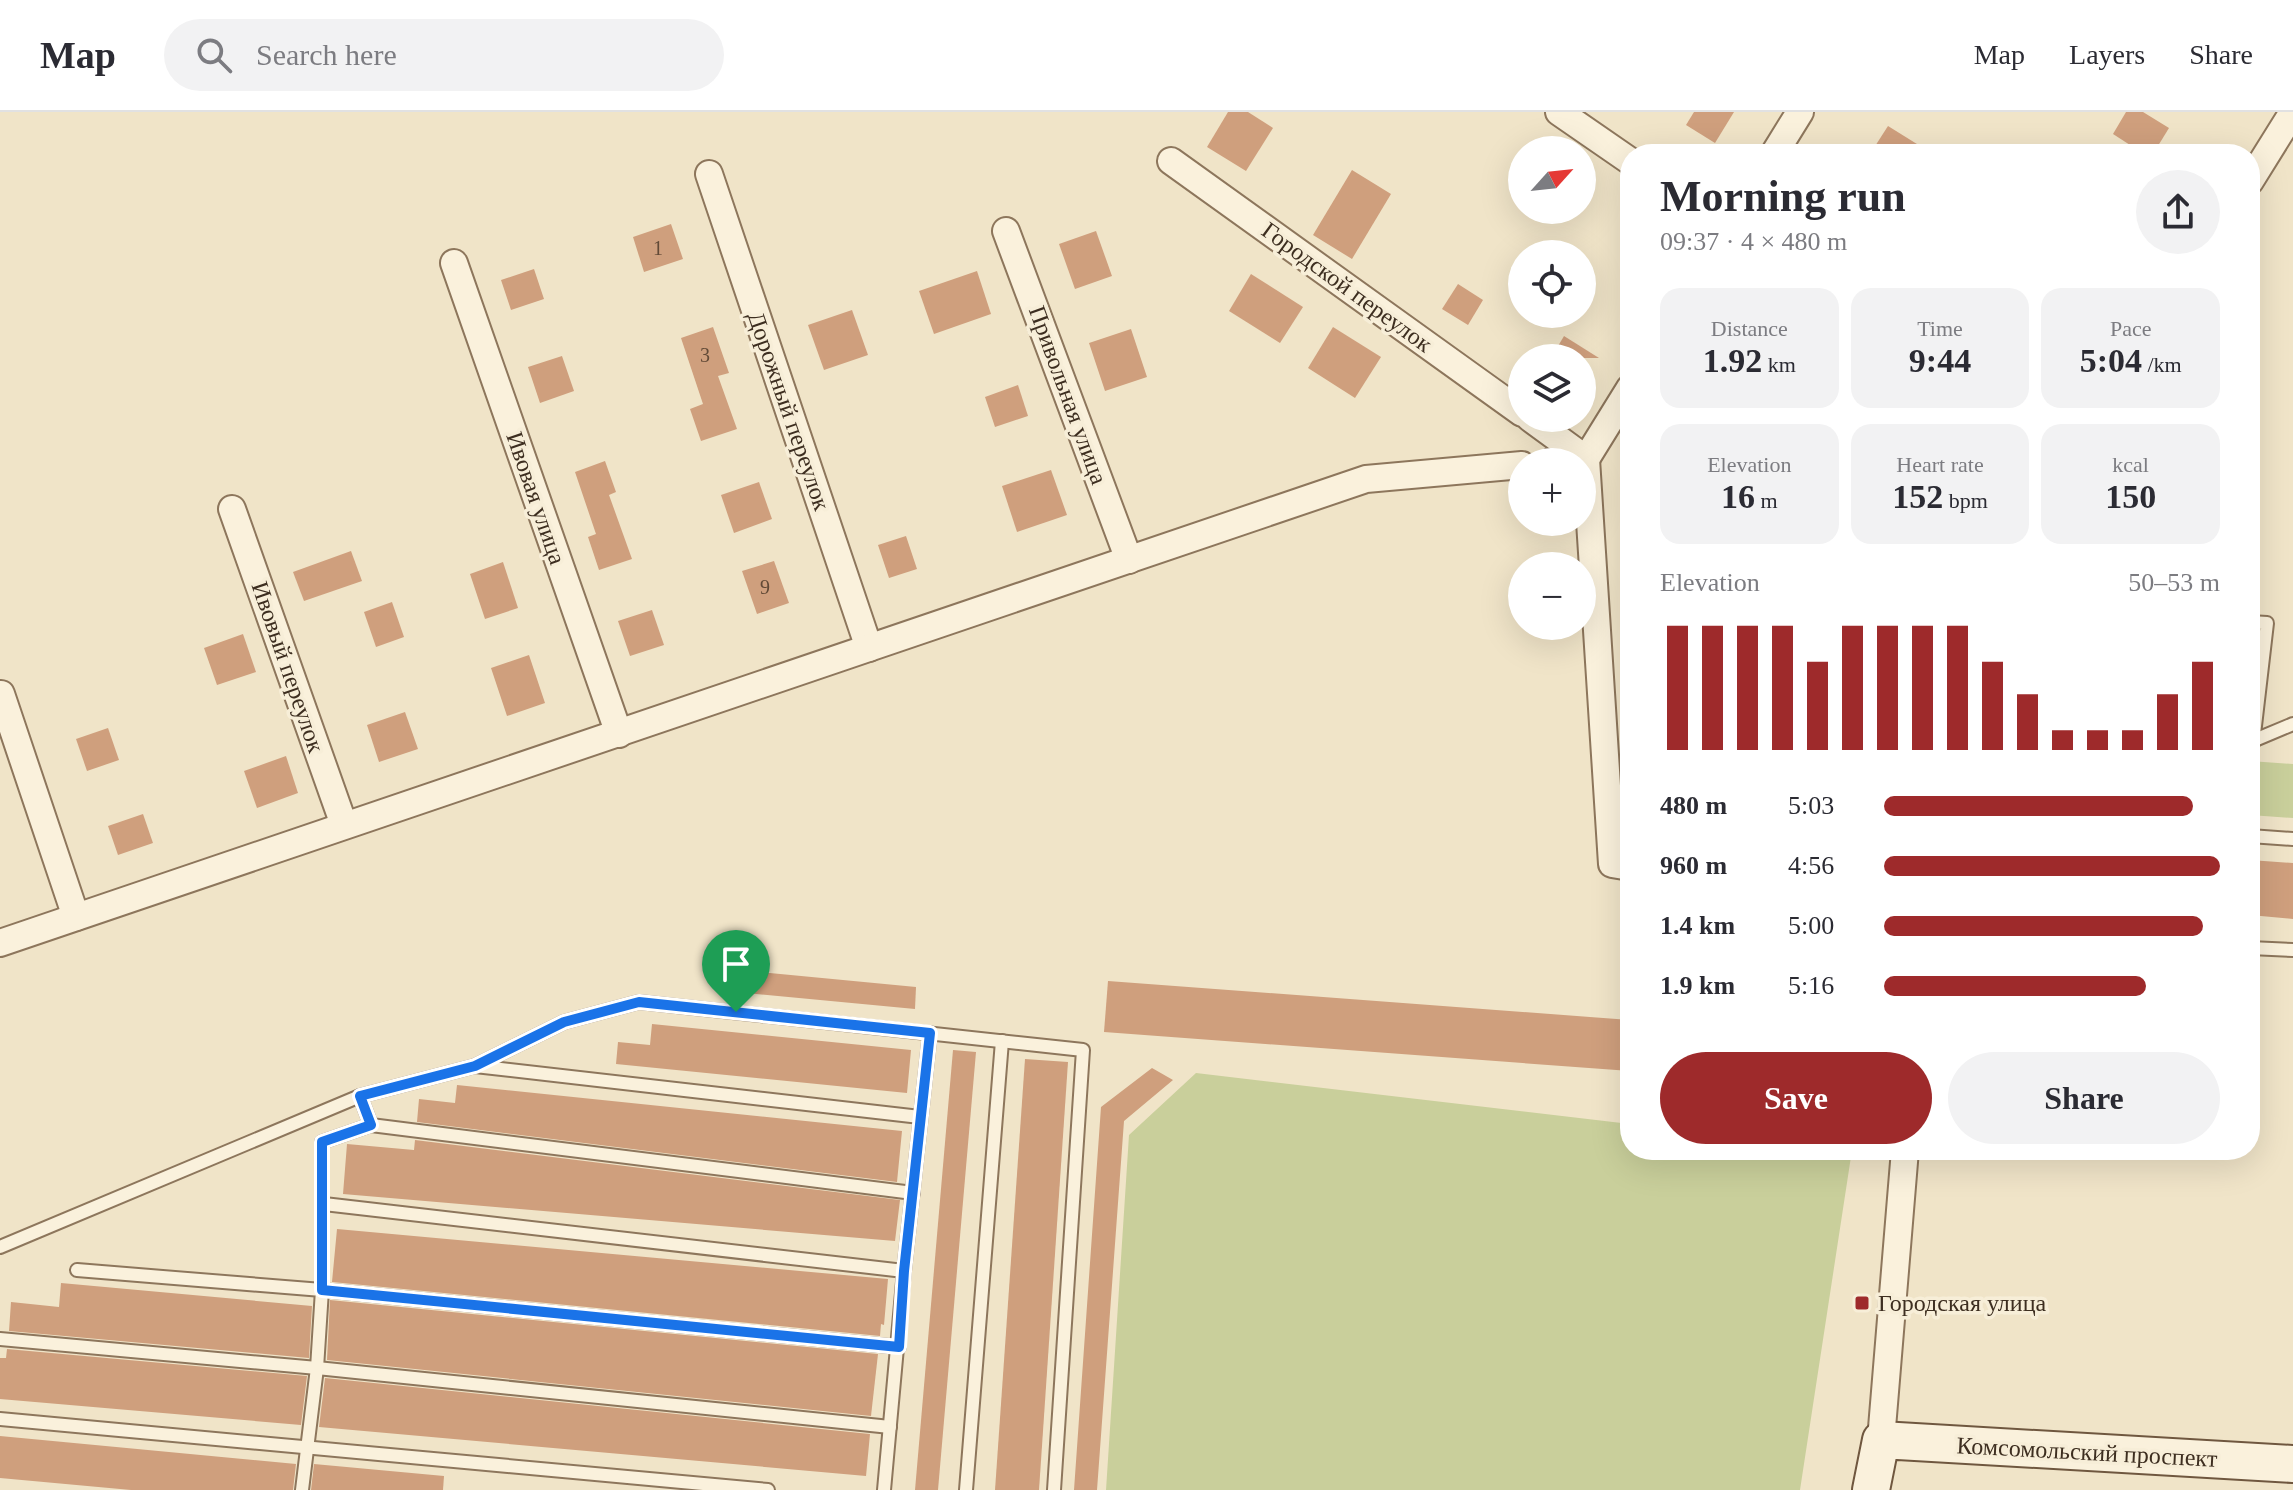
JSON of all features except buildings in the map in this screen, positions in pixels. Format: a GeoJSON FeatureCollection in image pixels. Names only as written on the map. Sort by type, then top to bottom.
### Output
{"type":"FeatureCollection","features":[{"type":"Feature","properties":{"kind":"main road","name":"Комсомольский проспект"},"geometry":{"type":"LineString","coordinates":[[1881,1440],[2293,1464]]}},
{"type":"Feature","properties":{"kind":"main road"},"geometry":{"type":"LineString","coordinates":[[1871,1488],[1881,1440]]}},
{"type":"Feature","properties":{"kind":"street"},"geometry":{"type":"LineString","coordinates":[[1559,112],[1620,154]]}},
{"type":"Feature","properties":{"kind":"street"},"geometry":{"type":"LineString","coordinates":[[1780,144],[1800,112]]}},
{"type":"Feature","properties":{"kind":"street"},"geometry":{"type":"LineString","coordinates":[[2260,165],[2293,112]]}},
{"type":"Feature","properties":{"kind":"street","name":"Городской переулок"},"geometry":{"type":"LineString","coordinates":[[1171,161],[1508,403]]}},
{"type":"Feature","properties":{"kind":"street","name":"Дорожный переулок"},"geometry":{"type":"LineString","coordinates":[[709,174],[869,648]]}},
{"type":"Feature","properties":{"kind":"street","name":"Привольная улица"},"geometry":{"type":"LineString","coordinates":[[1006,231],[1129,560]]}},
{"type":"Feature","properties":{"kind":"street","name":"Ивовая улица"},"geometry":{"type":"LineString","coordinates":[[454,263],[619,734]]}},
{"type":"Feature","properties":{"kind":"street"},"geometry":{"type":"LineString","coordinates":[[1593,448],[1620,404]]}},
{"type":"Feature","properties":{"kind":"street"},"geometry":{"type":"LineString","coordinates":[[1549,432],[1571,448]]}},
{"type":"Feature","properties":{"kind":"street"},"geometry":{"type":"LineString","coordinates":[[0,943],[1366,479],[1508,466]]}},
{"type":"Feature","properties":{"kind":"street","name":"Ивовый переулок"},"geometry":{"type":"LineString","coordinates":[[232,509],[344,825]]}},
{"type":"Feature","properties":{"kind":"street"},"geometry":{"type":"LineString","coordinates":[[1591,536],[1612,864],[1620,865]]}},
{"type":"Feature","properties":{"kind":"street"},"geometry":{"type":"LineString","coordinates":[[1,694],[76,917]]}},
{"type":"Feature","properties":{"kind":"street"},"geometry":{"type":"LineString","coordinates":[[1881,1440],[1904,1160]]}},
{"type":"Feature","properties":{"kind":"lane"},"geometry":{"type":"LineString","coordinates":[[2260,623],[2267,623],[2260,679]]}},
{"type":"Feature","properties":{"kind":"lane"},"geometry":{"type":"LineString","coordinates":[[2260,738],[2293,724]]}},
{"type":"Feature","properties":{"kind":"lane"},"geometry":{"type":"LineString","coordinates":[[2260,837],[2293,839]]}},
{"type":"Feature","properties":{"kind":"lane"},"geometry":{"type":"LineString","coordinates":[[2260,948],[2293,950]]}},
{"type":"Feature","properties":{"kind":"lane"},"geometry":{"type":"LineString","coordinates":[[0,1247],[360,1096],[475,1066],[564,1022],[639,1002],[1083,1050],[1054,1490]]}},
{"type":"Feature","properties":{"kind":"lane"},"geometry":{"type":"LineString","coordinates":[[884,1490],[930,1033]]}},
{"type":"Feature","properties":{"kind":"lane"},"geometry":{"type":"LineString","coordinates":[[966,1490],[1002,1041]]}},
{"type":"Feature","properties":{"kind":"lane"},"geometry":{"type":"LineString","coordinates":[[475,1066],[920,1117]]}},
{"type":"Feature","properties":{"kind":"lane"},"geometry":{"type":"LineString","coordinates":[[360,1096],[371,1125]]}},
{"type":"Feature","properties":{"kind":"lane"},"geometry":{"type":"LineString","coordinates":[[302,1490],[317,1368],[322,1290],[322,1142],[371,1125],[913,1193]]}},
{"type":"Feature","properties":{"kind":"lane"},"geometry":{"type":"LineString","coordinates":[[324,1204],[904,1271]]}},
{"type":"Feature","properties":{"kind":"lane"},"geometry":{"type":"LineString","coordinates":[[77,1270],[322,1290],[899,1347]]}},
{"type":"Feature","properties":{"kind":"lane"},"geometry":{"type":"LineString","coordinates":[[0,1339],[890,1427]]}},
{"type":"Feature","properties":{"kind":"lane"},"geometry":{"type":"LineString","coordinates":[[0,1419],[768,1490]]}},
{"type":"Feature","properties":{"kind":"green space"},"geometry":{"type":"Polygon","coordinates":[[[2260,762],[2293,764],[2293,818],[2260,816],[2260,762]]]}},
{"type":"Feature","properties":{"kind":"green space"},"geometry":{"type":"Polygon","coordinates":[[[1196,1073],[1620,1123],[1620,1160],[1850,1160],[1800,1490],[1106,1490],[1129,1135],[1196,1073]]]}},
{"type":"Feature","properties":{"kind":"place","name":"Городская улица"},"geometry":{"type":"Point","coordinates":[1862,1303]}},
{"type":"Feature","properties":{"kind":"route"},"geometry":{"type":"LineString","coordinates":[[639,1002],[736,1012],[930,1033],[904,1271],[899,1347],[322,1290],[322,1142],[371,1125],[360,1096],[475,1066],[564,1022],[639,1002]]}}]}
